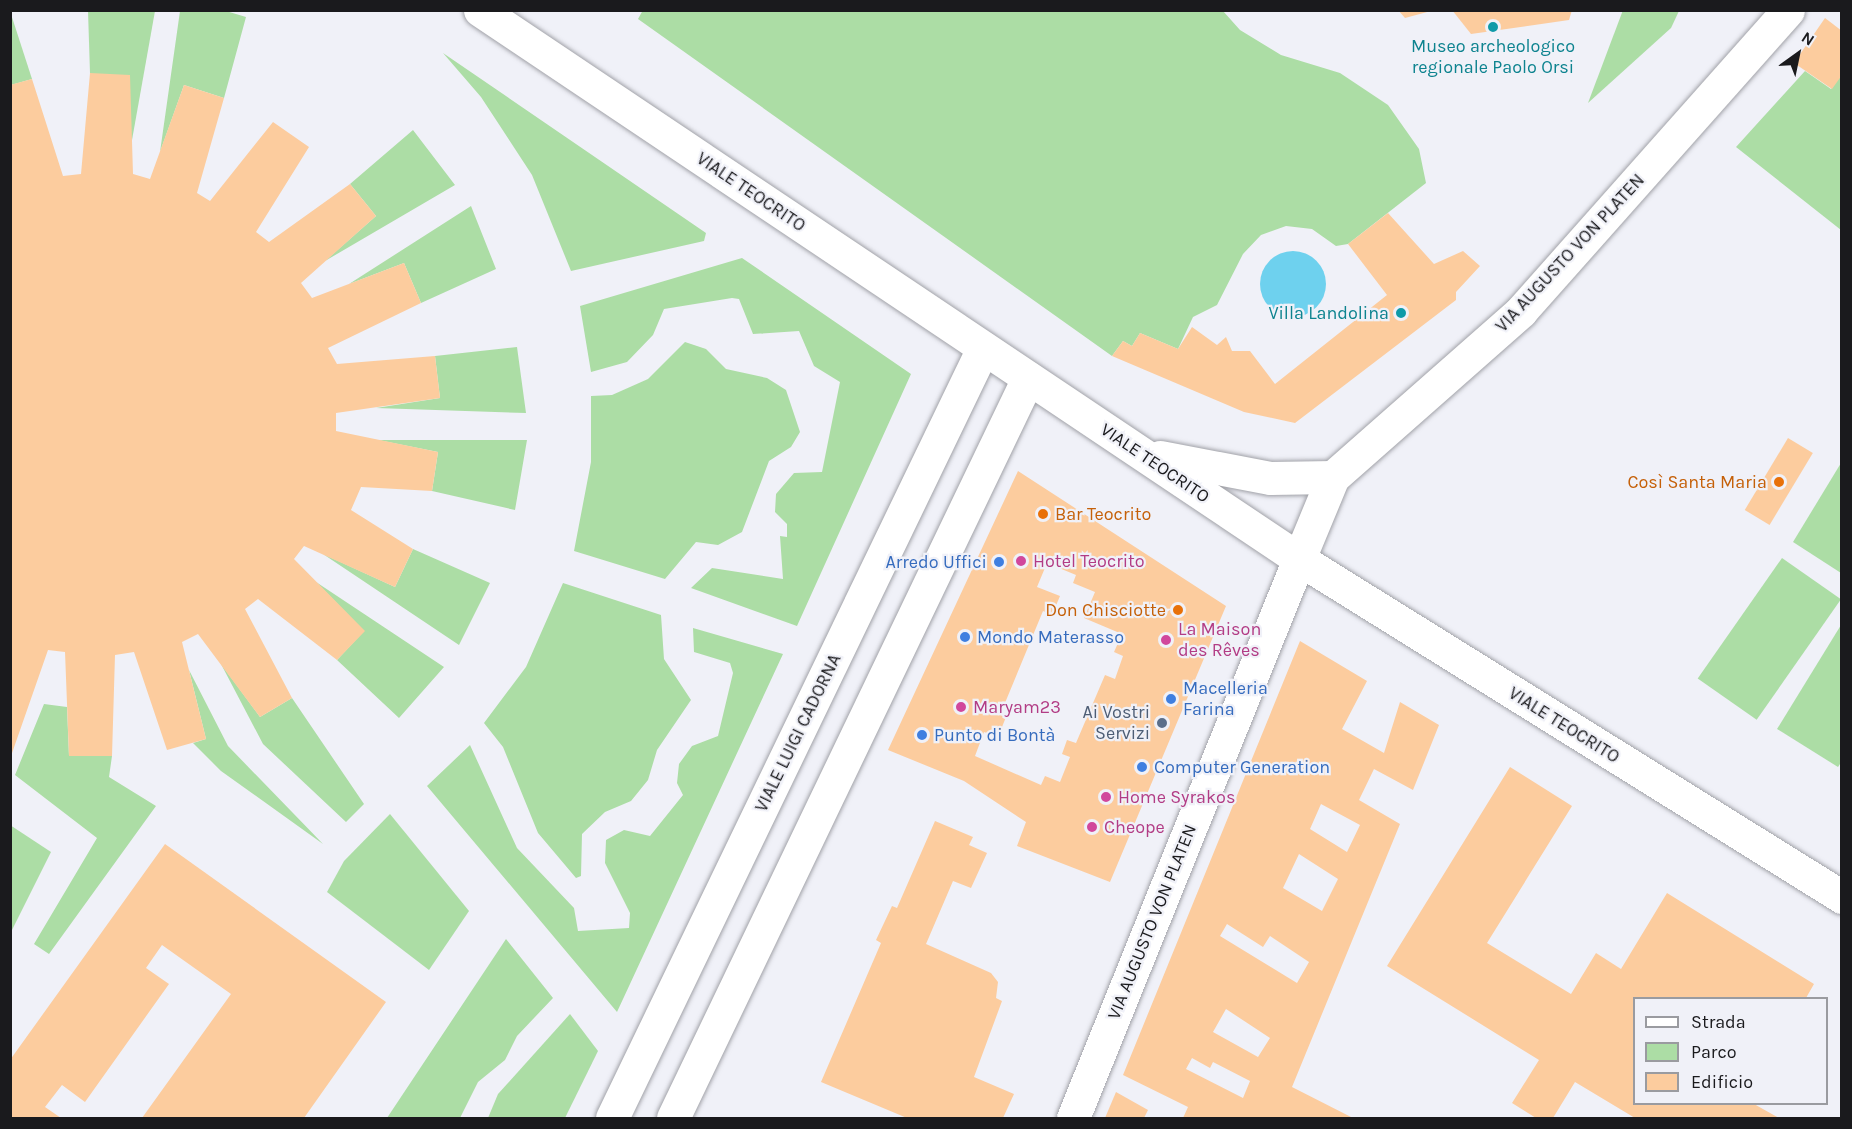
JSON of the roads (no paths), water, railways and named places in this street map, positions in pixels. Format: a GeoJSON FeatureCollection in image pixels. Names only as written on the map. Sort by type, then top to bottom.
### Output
{"type":"FeatureCollection","features":[{"type":"Feature","properties":{"kind":"main road","name":"VIALE TEOCRITO"},"geometry":{"type":"LineString","coordinates":[[480,10],[1299,559],[1842,897]]}},
{"type":"Feature","properties":{"kind":"main road","name":"VIA AUGUSTO VON PLATEN"},"geometry":{"type":"LineString","coordinates":[[1073,1119],[1333,477],[1521,311],[1788,10]]}},
{"type":"Feature","properties":{"kind":"main road","name":"VIALE LUIGI CADORNA"},"geometry":{"type":"LineString","coordinates":[[612,1119],[983,348]]}},
{"type":"Feature","properties":{"kind":"main road"},"geometry":{"type":"LineString","coordinates":[[674,1119],[1028,378]]}},
{"type":"Feature","properties":{"kind":"main road"},"geometry":{"type":"LineString","coordinates":[[1138,452],[1248,476],[1333,477]]}},
{"type":"Feature","properties":{"kind":"water"},"geometry":{"type":"Polygon","coordinates":[[[1293,251],[1305,254],[1316,261],[1323,272],[1326,284],[1323,296],[1316,307],[1305,314],[1293,317],[1281,314],[1270,307],[1263,296],[1260,284],[1263,272],[1270,261],[1281,254],[1293,251]]]}},
{"type":"Feature","properties":{"kind":"place","name":"Museo archeologico regionale Paolo Orsi"},"geometry":{"type":"Point","coordinates":[1493,27]}},
{"type":"Feature","properties":{"kind":"place","name":"Villa Landolina"},"geometry":{"type":"Point","coordinates":[1401,313]}},
{"type":"Feature","properties":{"kind":"place","name":"Così Santa Maria"},"geometry":{"type":"Point","coordinates":[1779,482]}},
{"type":"Feature","properties":{"kind":"place","name":"Bar Teocrito"},"geometry":{"type":"Point","coordinates":[1043,514]}},
{"type":"Feature","properties":{"kind":"place","name":"Hotel Teocrito"},"geometry":{"type":"Point","coordinates":[1021,561]}},
{"type":"Feature","properties":{"kind":"place","name":"Arredo Uffici"},"geometry":{"type":"Point","coordinates":[999,562]}},
{"type":"Feature","properties":{"kind":"place","name":"Don Chisciotte"},"geometry":{"type":"Point","coordinates":[1178,610]}},
{"type":"Feature","properties":{"kind":"place","name":"Mondo Materasso"},"geometry":{"type":"Point","coordinates":[965,637]}},
{"type":"Feature","properties":{"kind":"place","name":"La Maison des Rêves"},"geometry":{"type":"Point","coordinates":[1166,640]}},
{"type":"Feature","properties":{"kind":"place","name":"Macelleria Farina"},"geometry":{"type":"Point","coordinates":[1171,699]}},
{"type":"Feature","properties":{"kind":"place","name":"Maryam23"},"geometry":{"type":"Point","coordinates":[961,707]}},
{"type":"Feature","properties":{"kind":"place","name":"Ai Vostri Servizi"},"geometry":{"type":"Point","coordinates":[1162,723]}},
{"type":"Feature","properties":{"kind":"place","name":"Punto di Bontà"},"geometry":{"type":"Point","coordinates":[922,735]}},
{"type":"Feature","properties":{"kind":"place","name":"Computer Generation"},"geometry":{"type":"Point","coordinates":[1142,767]}},
{"type":"Feature","properties":{"kind":"place","name":"Home Syrakos"},"geometry":{"type":"Point","coordinates":[1106,797]}},
{"type":"Feature","properties":{"kind":"place","name":"Cheope"},"geometry":{"type":"Point","coordinates":[1092,827]}}]}
